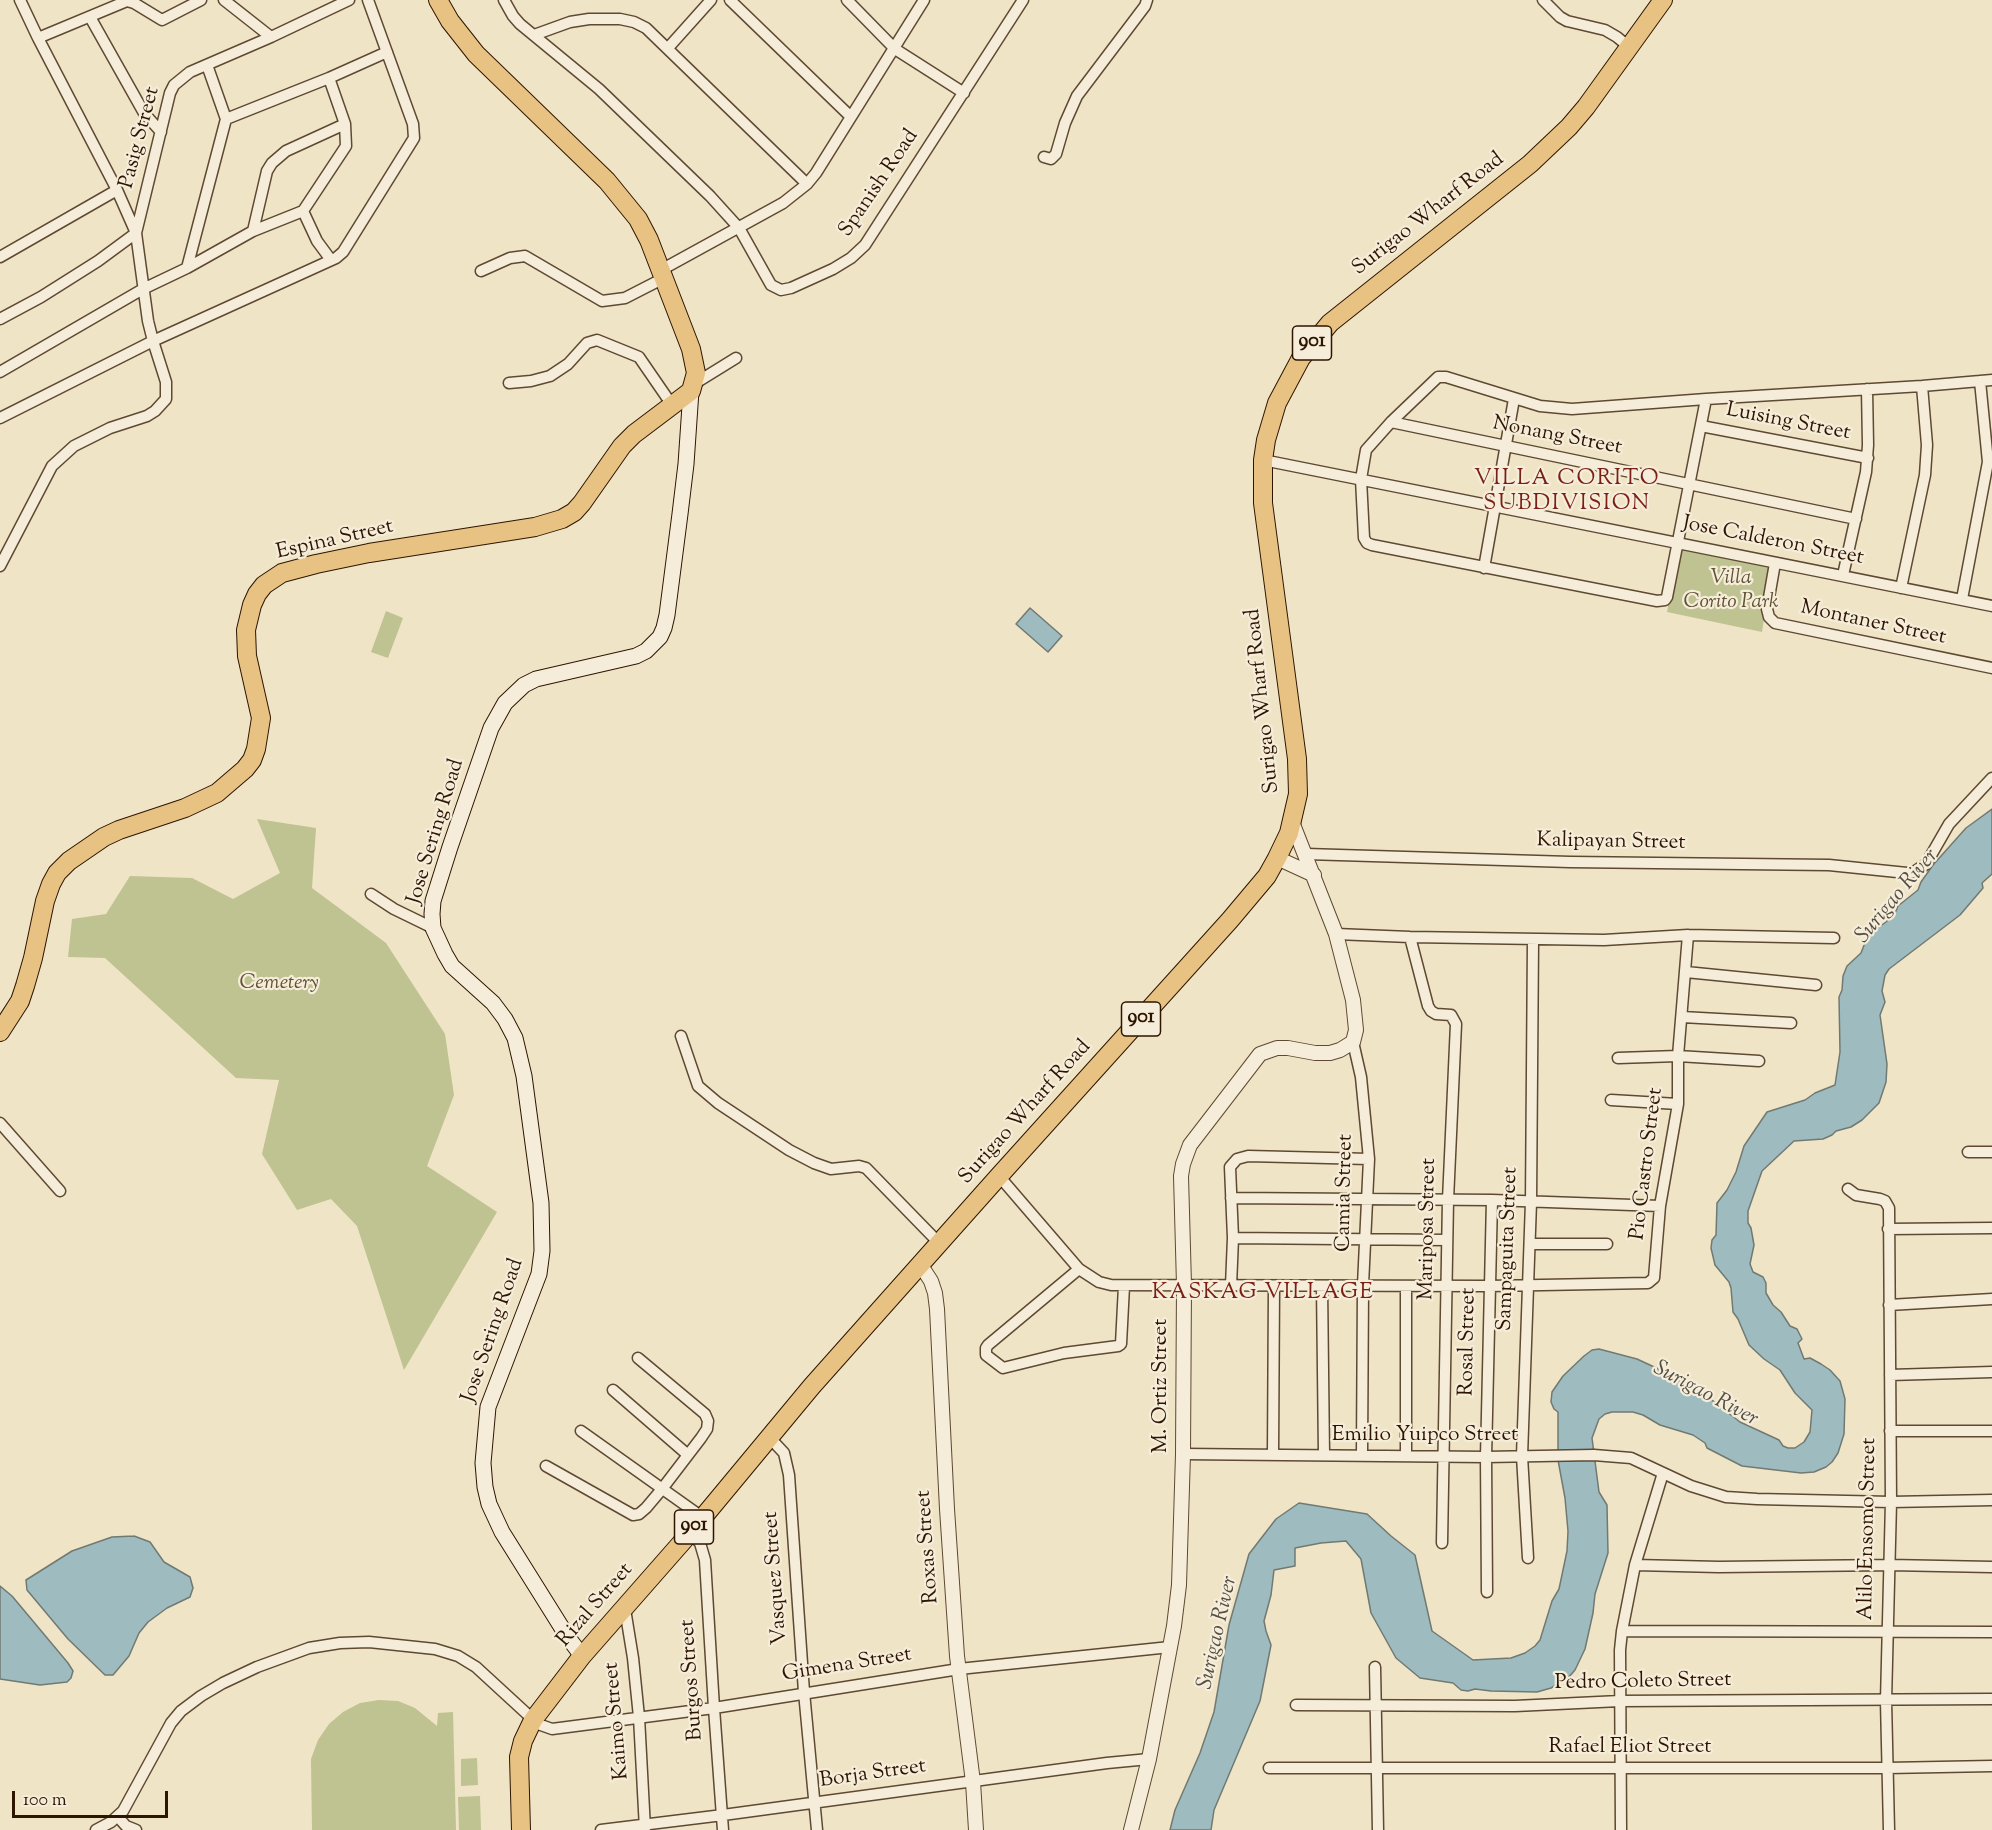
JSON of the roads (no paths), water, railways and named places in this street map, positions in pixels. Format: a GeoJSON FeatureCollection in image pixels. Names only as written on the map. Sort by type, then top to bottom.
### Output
{"type":"FeatureCollection","features":[{"type":"Feature","properties":{"kind":"main road"},"geometry":{"type":"LineString","coordinates":[[438,0],[450,21],[476,54],[607,181],[624,200],[644,230],[691,349],[696,373],[693,387]]}},
{"type":"Feature","properties":{"kind":"main road","name":"Surigao Wharf Road"},"geometry":{"type":"LineString","coordinates":[[770,1438],[812,1386],[1267,876],[1292,822],[1298,794],[1297,759],[1263,503],[1263,460],[1266,440],[1277,403],[1301,358],[1315,340],[1350,305],[1486,199],[1552,144],[1586,107],[1663,0]]}},
{"type":"Feature","properties":{"kind":"main road","name":"Espina Street"},"geometry":{"type":"LineString","coordinates":[[0,1032],[20,1000],[33,958],[45,902],[51,884],[63,867],[104,837],[136,823],[185,808],[217,793],[252,760],[261,718],[245,644],[252,605],[264,585],[282,573],[316,564],[369,553],[535,527],[562,519],[574,512],[582,503],[622,446],[693,387]]}},
{"type":"Feature","properties":{"kind":"main road","name":"Jose Sering Road"},"geometry":{"type":"LineString","coordinates":[[582,1656],[502,1533],[489,1504],[485,1487],[483,1463],[489,1407],[539,1274],[542,1251],[541,1203],[526,1086],[521,1056],[515,1038],[493,1003],[453,966],[441,948],[433,928],[432,914],[450,847],[491,728],[505,703],[525,685],[536,679],[636,656],[654,645],[664,628],[686,464],[693,387]]}},
{"type":"Feature","properties":{"kind":"main road","name":"Rizal Street"},"geometry":{"type":"LineString","coordinates":[[521,1830],[519,1757],[523,1740],[533,1720],[582,1656],[625,1609],[770,1438]]}},
{"type":"Feature","properties":{"kind":"street"},"geometry":{"type":"LineString","coordinates":[[0,319],[41,297],[98,261],[136,233],[117,190],[20,0]]}},
{"type":"Feature","properties":{"kind":"street"},"geometry":{"type":"LineString","coordinates":[[38,38],[127,1],[162,20],[201,0]]}},
{"type":"Feature","properties":{"kind":"street"},"geometry":{"type":"LineString","coordinates":[[224,0],[271,37]]}},
{"type":"Feature","properties":{"kind":"street","name":"Pasig Street"},"geometry":{"type":"LineString","coordinates":[[0,566],[52,466],[74,446],[110,428],[147,416],[166,399],[166,382],[153,341],[143,289],[136,233],[167,100],[174,85],[190,72],[349,0]]}},
{"type":"Feature","properties":{"kind":"street"},"geometry":{"type":"LineString","coordinates":[[0,418],[153,341],[331,260],[343,252],[414,138],[413,124],[368,0]]}},
{"type":"Feature","properties":{"kind":"street"},"geometry":{"type":"LineString","coordinates":[[504,0],[513,16],[599,89],[739,228]]}},
{"type":"Feature","properties":{"kind":"street"},"geometry":{"type":"LineString","coordinates":[[668,48],[711,0]]}},
{"type":"Feature","properties":{"kind":"street"},"geometry":{"type":"LineString","coordinates":[[730,0],[851,117]]}},
{"type":"Feature","properties":{"kind":"street"},"geometry":{"type":"LineString","coordinates":[[847,0],[895,49],[964,93]]}},
{"type":"Feature","properties":{"kind":"street"},"geometry":{"type":"LineString","coordinates":[[481,271],[510,258],[525,256],[602,301],[625,298],[783,203],[807,184],[895,49],[924,0]]}},
{"type":"Feature","properties":{"kind":"street","name":"Spanish Road"},"geometry":{"type":"LineString","coordinates":[[739,228],[771,285],[776,289],[791,288],[851,258],[875,232],[1023,0]]}},
{"type":"Feature","properties":{"kind":"street"},"geometry":{"type":"LineString","coordinates":[[1044,157],[1051,159],[1056,154],[1065,123],[1077,96],[1148,0]]}},
{"type":"Feature","properties":{"kind":"street"},"geometry":{"type":"LineString","coordinates":[[1544,0],[1567,21],[1605,30],[1629,47]]}},
{"type":"Feature","properties":{"kind":"street"},"geometry":{"type":"LineString","coordinates":[[90,17],[144,113],[161,132]]}},
{"type":"Feature","properties":{"kind":"street"},"geometry":{"type":"LineString","coordinates":[[534,35],[570,22],[603,18],[634,22],[646,28],[807,184]]}},
{"type":"Feature","properties":{"kind":"street"},"geometry":{"type":"LineString","coordinates":[[226,119],[387,52]]}},
{"type":"Feature","properties":{"kind":"street"},"geometry":{"type":"LineString","coordinates":[[187,268],[226,119],[207,65]]}},
{"type":"Feature","properties":{"kind":"street"},"geometry":{"type":"LineString","coordinates":[[0,372],[143,289],[187,268],[253,231],[303,211],[346,146],[345,124],[329,78]]}},
{"type":"Feature","properties":{"kind":"street"},"geometry":{"type":"LineString","coordinates":[[253,231],[267,171],[272,163],[286,152],[345,124]]}},
{"type":"Feature","properties":{"kind":"street"},"geometry":{"type":"LineString","coordinates":[[0,257],[117,190]]}},
{"type":"Feature","properties":{"kind":"street"},"geometry":{"type":"LineString","coordinates":[[303,211],[317,241],[331,260]]}},
{"type":"Feature","properties":{"kind":"street"},"geometry":{"type":"LineString","coordinates":[[509,383],[542,379],[556,374],[587,343],[597,340],[639,357],[672,405]]}},
{"type":"Feature","properties":{"kind":"street"},"geometry":{"type":"LineString","coordinates":[[693,387],[736,358]]}},
{"type":"Feature","properties":{"kind":"street"},"geometry":{"type":"LineString","coordinates":[[1706,399],[1667,597],[1661,601],[1484,568],[1367,543],[1362,531],[1361,479],[1366,450],[1434,379],[1442,376],[1540,406],[1572,409],[1706,399],[1922,386],[1992,380]]}},
{"type":"Feature","properties":{"kind":"street"},"geometry":{"type":"LineString","coordinates":[[1962,599],[1988,462],[1980,381]]}},
{"type":"Feature","properties":{"kind":"street"},"geometry":{"type":"LineString","coordinates":[[1901,588],[1925,475],[1927,445],[1922,386]]}},
{"type":"Feature","properties":{"kind":"street"},"geometry":{"type":"LineString","coordinates":[[1843,575],[1868,458],[1867,389]]}},
{"type":"Feature","properties":{"kind":"street"},"geometry":{"type":"LineString","coordinates":[[1484,568],[1514,399]]}},
{"type":"Feature","properties":{"kind":"street","name":"Nonang Street"},"geometry":{"type":"LineString","coordinates":[[1391,422],[1856,519]]}},
{"type":"Feature","properties":{"kind":"street","name":"Luising Street"},"geometry":{"type":"LineString","coordinates":[[1701,426],[1868,458]]}},
{"type":"Feature","properties":{"kind":"street","name":"Jose Calderon Street"},"geometry":{"type":"LineString","coordinates":[[1263,460],[1992,606]]}},
{"type":"Feature","properties":{"kind":"street","name":"Montaner Street"},"geometry":{"type":"LineString","coordinates":[[1775,562],[1767,609],[1769,617],[1775,623],[1992,668]]}},
{"type":"Feature","properties":{"kind":"street","name":"Kalipayan Street"},"geometry":{"type":"LineString","coordinates":[[1306,854],[1570,862],[1829,866],[1899,874],[1914,872],[1926,864],[1957,814],[1992,778]]}},
{"type":"Feature","properties":{"kind":"street"},"geometry":{"type":"LineString","coordinates":[[1292,822],[1336,934],[1356,1020],[1353,1042]]}},
{"type":"Feature","properties":{"kind":"street"},"geometry":{"type":"LineString","coordinates":[[1277,858],[1314,875]]}},
{"type":"Feature","properties":{"kind":"street"},"geometry":{"type":"LineString","coordinates":[[371,894],[394,909],[433,928]]}},
{"type":"Feature","properties":{"kind":"street"},"geometry":{"type":"LineString","coordinates":[[1336,934],[1533,940],[1604,940],[1688,935],[1834,938]]}},
{"type":"Feature","properties":{"kind":"street","name":"Pio Castro Street"},"geometry":{"type":"LineString","coordinates":[[1079,1269],[1099,1282],[1124,1286],[1448,1287],[1648,1283],[1654,1278],[1656,1272],[1660,1206],[1678,1104],[1678,1056],[1688,935]]}},
{"type":"Feature","properties":{"kind":"street","name":"Mariposa Street"},"geometry":{"type":"LineString","coordinates":[[1410,937],[1428,1006],[1436,1014],[1451,1016],[1456,1024],[1448,1200],[1442,1543]]}},
{"type":"Feature","properties":{"kind":"street","name":"Sampaguita Street"},"geometry":{"type":"LineString","coordinates":[[1528,1558],[1522,1455],[1531,1202],[1533,940]]}},
{"type":"Feature","properties":{"kind":"street"},"geometry":{"type":"LineString","coordinates":[[1686,972],[1816,985]]}},
{"type":"Feature","properties":{"kind":"street"},"geometry":{"type":"LineString","coordinates":[[1682,1017],[1791,1023]]}},
{"type":"Feature","properties":{"kind":"street"},"geometry":{"type":"LineString","coordinates":[[681,1036],[695,1078],[704,1092],[789,1150],[814,1163],[831,1169],[859,1166],[866,1168],[939,1243]]}},
{"type":"Feature","properties":{"kind":"street","name":"Camia Street"},"geometry":{"type":"LineString","coordinates":[[1353,1042],[1361,1077],[1369,1159],[1363,1285],[1362,1454]]}},
{"type":"Feature","properties":{"kind":"street","name":"M. Ortiz Street"},"geometry":{"type":"LineString","coordinates":[[1131,1830],[1149,1759],[1174,1626],[1179,1585],[1183,1454],[1184,1285],[1181,1176],[1183,1164],[1190,1145],[1260,1054],[1277,1048],[1330,1053],[1353,1042]]}},
{"type":"Feature","properties":{"kind":"street"},"geometry":{"type":"LineString","coordinates":[[1618,1058],[1678,1056],[1759,1061]]}},
{"type":"Feature","properties":{"kind":"street"},"geometry":{"type":"LineString","coordinates":[[1611,1100],[1678,1104]]}},
{"type":"Feature","properties":{"kind":"street"},"geometry":{"type":"LineString","coordinates":[[0,1123],[60,1191]]}},
{"type":"Feature","properties":{"kind":"street"},"geometry":{"type":"LineString","coordinates":[[1968,1152],[1992,1152]]}},
{"type":"Feature","properties":{"kind":"street"},"geometry":{"type":"LineString","coordinates":[[1231,1286],[1233,1238],[1230,1167],[1237,1159],[1248,1156],[1369,1159]]}},
{"type":"Feature","properties":{"kind":"street"},"geometry":{"type":"LineString","coordinates":[[999,1176],[1079,1269],[988,1346],[986,1355],[1003,1368],[1064,1353],[1118,1346],[1121,1344],[1124,1286]]}},
{"type":"Feature","properties":{"kind":"street","name":"Alilo Ensomo Street"},"geometry":{"type":"LineString","coordinates":[[1848,1189],[1856,1195],[1885,1201],[1889,1208],[1891,1502],[1886,1701],[1889,1830]]}},
{"type":"Feature","properties":{"kind":"street"},"geometry":{"type":"LineString","coordinates":[[1231,1198],[1491,1200],[1660,1206]]}},
{"type":"Feature","properties":{"kind":"street","name":"Rosal Street"},"geometry":{"type":"LineString","coordinates":[[1488,1592],[1486,1457],[1491,1200]]}},
{"type":"Feature","properties":{"kind":"street"},"geometry":{"type":"LineString","coordinates":[[1888,1229],[1992,1228]]}},
{"type":"Feature","properties":{"kind":"street"},"geometry":{"type":"LineString","coordinates":[[1233,1238],[1447,1240]]}},
{"type":"Feature","properties":{"kind":"street"},"geometry":{"type":"LineString","coordinates":[[1530,1244],[1607,1244]]}},
{"type":"Feature","properties":{"kind":"street","name":"Roxas Street"},"geometry":{"type":"LineString","coordinates":[[920,1264],[931,1281],[937,1309],[947,1509],[959,1669],[973,1782],[976,1830]]}},
{"type":"Feature","properties":{"kind":"street"},"geometry":{"type":"LineString","coordinates":[[1273,1454],[1274,1286]]}},
{"type":"Feature","properties":{"kind":"street"},"geometry":{"type":"LineString","coordinates":[[1322,1286],[1324,1455]]}},
{"type":"Feature","properties":{"kind":"street"},"geometry":{"type":"LineString","coordinates":[[1406,1286],[1406,1455]]}},
{"type":"Feature","properties":{"kind":"street"},"geometry":{"type":"LineString","coordinates":[[1889,1305],[1992,1299]]}},
{"type":"Feature","properties":{"kind":"street"},"geometry":{"type":"LineString","coordinates":[[546,1466],[633,1515],[639,1514],[646,1508],[707,1429],[708,1421],[705,1414],[638,1358]]}},
{"type":"Feature","properties":{"kind":"street"},"geometry":{"type":"LineString","coordinates":[[1890,1375],[1992,1372]]}},
{"type":"Feature","properties":{"kind":"street"},"geometry":{"type":"LineString","coordinates":[[613,1390],[688,1455]]}},
{"type":"Feature","properties":{"kind":"street"},"geometry":{"type":"LineString","coordinates":[[581,1431],[702,1517]]}},
{"type":"Feature","properties":{"kind":"street"},"geometry":{"type":"LineString","coordinates":[[1890,1431],[1992,1431]]}},
{"type":"Feature","properties":{"kind":"street","name":"Vasquez Street"},"geometry":{"type":"LineString","coordinates":[[770,1438],[784,1453],[789,1475],[804,1692],[817,1830]]}},
{"type":"Feature","properties":{"kind":"street","name":"Emilio Yuipco Street"},"geometry":{"type":"LineString","coordinates":[[1183,1454],[1486,1457],[1594,1455],[1630,1458],[1691,1486],[1726,1497],[1891,1502],[1992,1500]]}},
{"type":"Feature","properties":{"kind":"street"},"geometry":{"type":"LineString","coordinates":[[1621,1830],[1620,1650],[1622,1631],[1635,1566],[1663,1473]]}},
{"type":"Feature","properties":{"kind":"street","name":"Burgos Street"},"geometry":{"type":"LineString","coordinates":[[690,1533],[700,1543],[705,1560],[723,1830]]}},
{"type":"Feature","properties":{"kind":"street"},"geometry":{"type":"LineString","coordinates":[[1635,1566],[1992,1567]]}},
{"type":"Feature","properties":{"kind":"street","name":"Kaimo Street"},"geometry":{"type":"LineString","coordinates":[[625,1609],[639,1717],[645,1827]]}},
{"type":"Feature","properties":{"kind":"street"},"geometry":{"type":"LineString","coordinates":[[1622,1631],[1992,1632]]}},
{"type":"Feature","properties":{"kind":"street"},"geometry":{"type":"LineString","coordinates":[[96,1830],[118,1817],[127,1805],[171,1723],[181,1711],[223,1683],[257,1667],[309,1648],[340,1643],[369,1642],[435,1649],[458,1656],[476,1667],[533,1720]]}},
{"type":"Feature","properties":{"kind":"street","name":"Gimena Street"},"geometry":{"type":"LineString","coordinates":[[533,1720],[545,1728],[552,1729],[714,1708],[959,1669],[1170,1647]]}},
{"type":"Feature","properties":{"kind":"street"},"geometry":{"type":"LineString","coordinates":[[1375,1666],[1378,1830]]}},
{"type":"Feature","properties":{"kind":"street","name":"Pedro Coleto Street"},"geometry":{"type":"LineString","coordinates":[[1296,1705],[1515,1706],[1620,1701],[1992,1699]]}},
{"type":"Feature","properties":{"kind":"street","name":"Borja Street"},"geometry":{"type":"LineString","coordinates":[[601,1830],[645,1827],[1149,1759]]}},
{"type":"Feature","properties":{"kind":"street","name":"Rafael Eliot Street"},"geometry":{"type":"LineString","coordinates":[[1269,1768],[1992,1766]]}},
{"type":"Feature","properties":{"kind":"street"},"geometry":{"type":"LineString","coordinates":[[118,1817],[126,1826],[136,1830]]}},
{"type":"Feature","properties":{"kind":"water"},"geometry":{"type":"Polygon","coordinates":[[[1030,608],[1062,636],[1048,652],[1016,624],[1030,608]]]}},
{"type":"Feature","properties":{"kind":"water","name":"Surigao River"},"geometry":{"type":"Polygon","coordinates":[[[1992,809],[1992,874],[1982,883],[1983,888],[1960,915],[1889,969],[1885,975],[1882,991],[1885,1002],[1880,1015],[1887,1064],[1886,1082],[1879,1103],[1862,1120],[1851,1127],[1836,1131],[1823,1139],[1794,1141],[1762,1171],[1748,1211],[1748,1223],[1754,1245],[1750,1264],[1753,1272],[1763,1277],[1766,1283],[1766,1293],[1773,1305],[1781,1312],[1790,1326],[1797,1329],[1802,1339],[1798,1343],[1804,1359],[1810,1358],[1821,1364],[1840,1381],[1845,1399],[1844,1434],[1838,1453],[1832,1462],[1814,1472],[1801,1473],[1742,1466],[1707,1448],[1705,1443],[1693,1435],[1660,1425],[1643,1415],[1633,1412],[1605,1414],[1599,1419],[1592,1438],[1599,1492],[1607,1505],[1608,1553],[1595,1594],[1585,1649],[1575,1670],[1568,1678],[1551,1688],[1537,1692],[1475,1689],[1468,1691],[1461,1690],[1453,1683],[1420,1678],[1396,1658],[1371,1613],[1361,1559],[1346,1541],[1295,1548],[1295,1566],[1274,1570],[1271,1595],[1264,1621],[1271,1645],[1260,1701],[1214,1810],[1211,1830],[1170,1830],[1175,1810],[1200,1753],[1214,1712],[1229,1625],[1249,1554],[1276,1519],[1299,1503],[1367,1514],[1415,1555],[1432,1631],[1473,1660],[1511,1658],[1525,1653],[1540,1640],[1552,1601],[1559,1589],[1567,1551],[1568,1531],[1558,1460],[1558,1412],[1551,1402],[1552,1392],[1563,1376],[1592,1350],[1599,1349],[1637,1359],[1665,1372],[1703,1393],[1740,1422],[1779,1440],[1783,1446],[1795,1448],[1804,1442],[1810,1432],[1812,1410],[1795,1393],[1780,1370],[1749,1345],[1733,1312],[1729,1282],[1715,1265],[1711,1248],[1712,1240],[1716,1235],[1717,1203],[1736,1172],[1744,1146],[1767,1112],[1805,1100],[1835,1085],[1840,1052],[1839,997],[1843,976],[1847,966],[1861,953],[1868,935],[1886,922],[1898,906],[1918,890],[1933,865],[1966,828],[1992,809]]]}},
{"type":"Feature","properties":{"kind":"water"},"geometry":{"type":"Polygon","coordinates":[[[134,1536],[150,1542],[164,1562],[190,1577],[193,1588],[190,1597],[167,1608],[148,1622],[139,1633],[129,1656],[113,1675],[105,1675],[68,1639],[27,1590],[26,1580],[72,1551],[112,1537],[134,1536]]]}},
{"type":"Feature","properties":{"kind":"water"},"geometry":{"type":"Polygon","coordinates":[[[0,1586],[12,1596],[68,1663],[73,1671],[67,1682],[40,1685],[0,1679],[0,1586]]]}},
{"type":"Feature","properties":{"kind":"district","name":"VILLA CORITO SUBDIVISION"},"geometry":{"type":"Point","coordinates":[1567,492]}},
{"type":"Feature","properties":{"kind":"district","name":"KASKAG VILLAGE"},"geometry":{"type":"Point","coordinates":[1263,1294]}},
{"type":"Feature","properties":{"kind":"park label","name":"Villa Corito Park"},"geometry":{"type":"Point","coordinates":[1731,591]}},
{"type":"Feature","properties":{"kind":"park label","name":"Cemetery"},"geometry":{"type":"Point","coordinates":[279,984]}}]}
